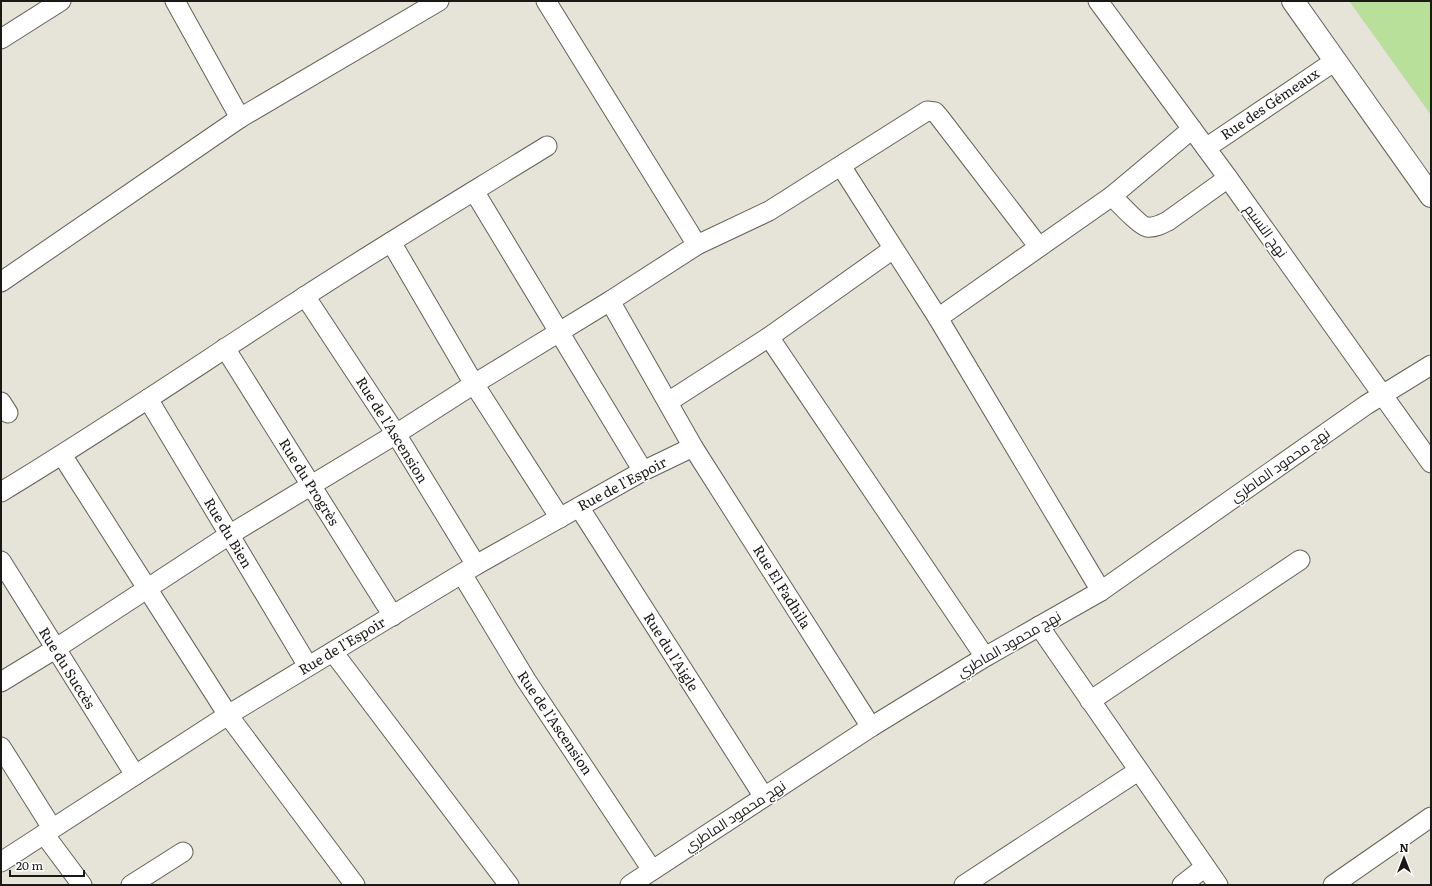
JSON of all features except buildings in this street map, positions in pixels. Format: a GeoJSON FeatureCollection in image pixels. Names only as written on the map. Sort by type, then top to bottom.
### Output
{"type":"FeatureCollection","features":[{"type":"Feature","properties":{"kind":"street"},"geometry":{"type":"LineString","coordinates":[[1,39],[61,1]]}},
{"type":"Feature","properties":{"kind":"street"},"geometry":{"type":"LineString","coordinates":[[174,1],[240,118]]}},
{"type":"Feature","properties":{"kind":"street"},"geometry":{"type":"LineString","coordinates":[[1,282],[240,118],[439,1]]}},
{"type":"Feature","properties":{"kind":"street"},"geometry":{"type":"LineString","coordinates":[[546,1],[697,245]]}},
{"type":"Feature","properties":{"kind":"street","name":"نهج النسيم"},"geometry":{"type":"LineString","coordinates":[[1098,1],[1228,178],[1431,463]]}},
{"type":"Feature","properties":{"kind":"street"},"geometry":{"type":"LineString","coordinates":[[1293,1],[1431,196]]}},
{"type":"Feature","properties":{"kind":"street","name":"Rue des Gémeaux"},"geometry":{"type":"LineString","coordinates":[[1206,148],[1335,61]]}},
{"type":"Feature","properties":{"kind":"street"},"geometry":{"type":"LineString","coordinates":[[1,682],[55,649],[229,535],[396,434],[697,245],[770,211],[927,111],[935,112],[1039,247]]}},
{"type":"Feature","properties":{"kind":"street"},"geometry":{"type":"LineString","coordinates":[[938,318],[1112,196],[1192,129]]}},
{"type":"Feature","properties":{"kind":"street"},"geometry":{"type":"LineString","coordinates":[[1,492],[62,455],[390,242],[547,146]]}},
{"type":"Feature","properties":{"kind":"street"},"geometry":{"type":"LineString","coordinates":[[841,166],[938,318],[1101,591]]}},
{"type":"Feature","properties":{"kind":"street"},"geometry":{"type":"LineString","coordinates":[[1112,196],[1146,227],[1158,226],[1168,221],[1228,178]]}},
{"type":"Feature","properties":{"kind":"street"},"geometry":{"type":"LineString","coordinates":[[474,191],[644,471]]}},
{"type":"Feature","properties":{"kind":"street"},"geometry":{"type":"LineString","coordinates":[[390,242],[474,384],[560,518]]}},
{"type":"Feature","properties":{"kind":"street"},"geometry":{"type":"LineString","coordinates":[[668,402],[769,337],[894,250]]}},
{"type":"Feature","properties":{"kind":"street","name":"Rue de l'Ascension"},"geometry":{"type":"LineString","coordinates":[[305,296],[396,434],[530,686],[652,870]]}},
{"type":"Feature","properties":{"kind":"street","name":"Rue El Fadhila"},"geometry":{"type":"LineString","coordinates":[[610,301],[693,447],[870,727]]}},
{"type":"Feature","properties":{"kind":"street"},"geometry":{"type":"LineString","coordinates":[[769,337],[985,657]]}},
{"type":"Feature","properties":{"kind":"street","name":"Rue du Progrès"},"geometry":{"type":"LineString","coordinates":[[225,348],[392,616]]}},
{"type":"Feature","properties":{"kind":"street","name":"نهج محمود الماطري"},"geometry":{"type":"LineString","coordinates":[[630,885],[870,727],[985,657],[1101,591],[1366,405],[1431,365]]}},
{"type":"Feature","properties":{"kind":"street","name":"Rue du Bien"},"geometry":{"type":"LineString","coordinates":[[148,399],[308,666]]}},
{"type":"Feature","properties":{"kind":"street","name":"Rue de l'Espoir"},"geometry":{"type":"LineString","coordinates":[[1,862],[228,715],[469,569],[644,471],[693,447]]}},
{"type":"Feature","properties":{"kind":"street"},"geometry":{"type":"LineString","coordinates":[[62,455],[228,715],[355,885]]}},
{"type":"Feature","properties":{"kind":"street","name":"Rue du l'Aigle"},"geometry":{"type":"LineString","coordinates":[[579,507],[764,797]]}},
{"type":"Feature","properties":{"kind":"street"},"geometry":{"type":"LineString","coordinates":[[1090,701],[1300,560]]}},
{"type":"Feature","properties":{"kind":"street","name":"Rue du Succès"},"geometry":{"type":"LineString","coordinates":[[1,561],[135,775]]}},
{"type":"Feature","properties":{"kind":"street"},"geometry":{"type":"LineString","coordinates":[[1039,626],[1218,885]]}},
{"type":"Feature","properties":{"kind":"street"},"geometry":{"type":"LineString","coordinates":[[333,652],[509,885]]}},
{"type":"Feature","properties":{"kind":"street"},"geometry":{"type":"LineString","coordinates":[[1,747],[48,831],[82,885]]}},
{"type":"Feature","properties":{"kind":"street"},"geometry":{"type":"LineString","coordinates":[[964,885],[1138,770]]}},
{"type":"Feature","properties":{"kind":"street"},"geometry":{"type":"LineString","coordinates":[[1334,885],[1431,817]]}},
{"type":"Feature","properties":{"kind":"street"},"geometry":{"type":"LineString","coordinates":[[131,885],[183,852]]}},
{"type":"Feature","properties":{"kind":"street"},"geometry":{"type":"LineString","coordinates":[[1182,885],[1205,867]]}},
{"type":"Feature","properties":{"kind":"green space"},"geometry":{"type":"Polygon","coordinates":[[[1349,1],[1431,1],[1431,115],[1349,1]]]}}]}
